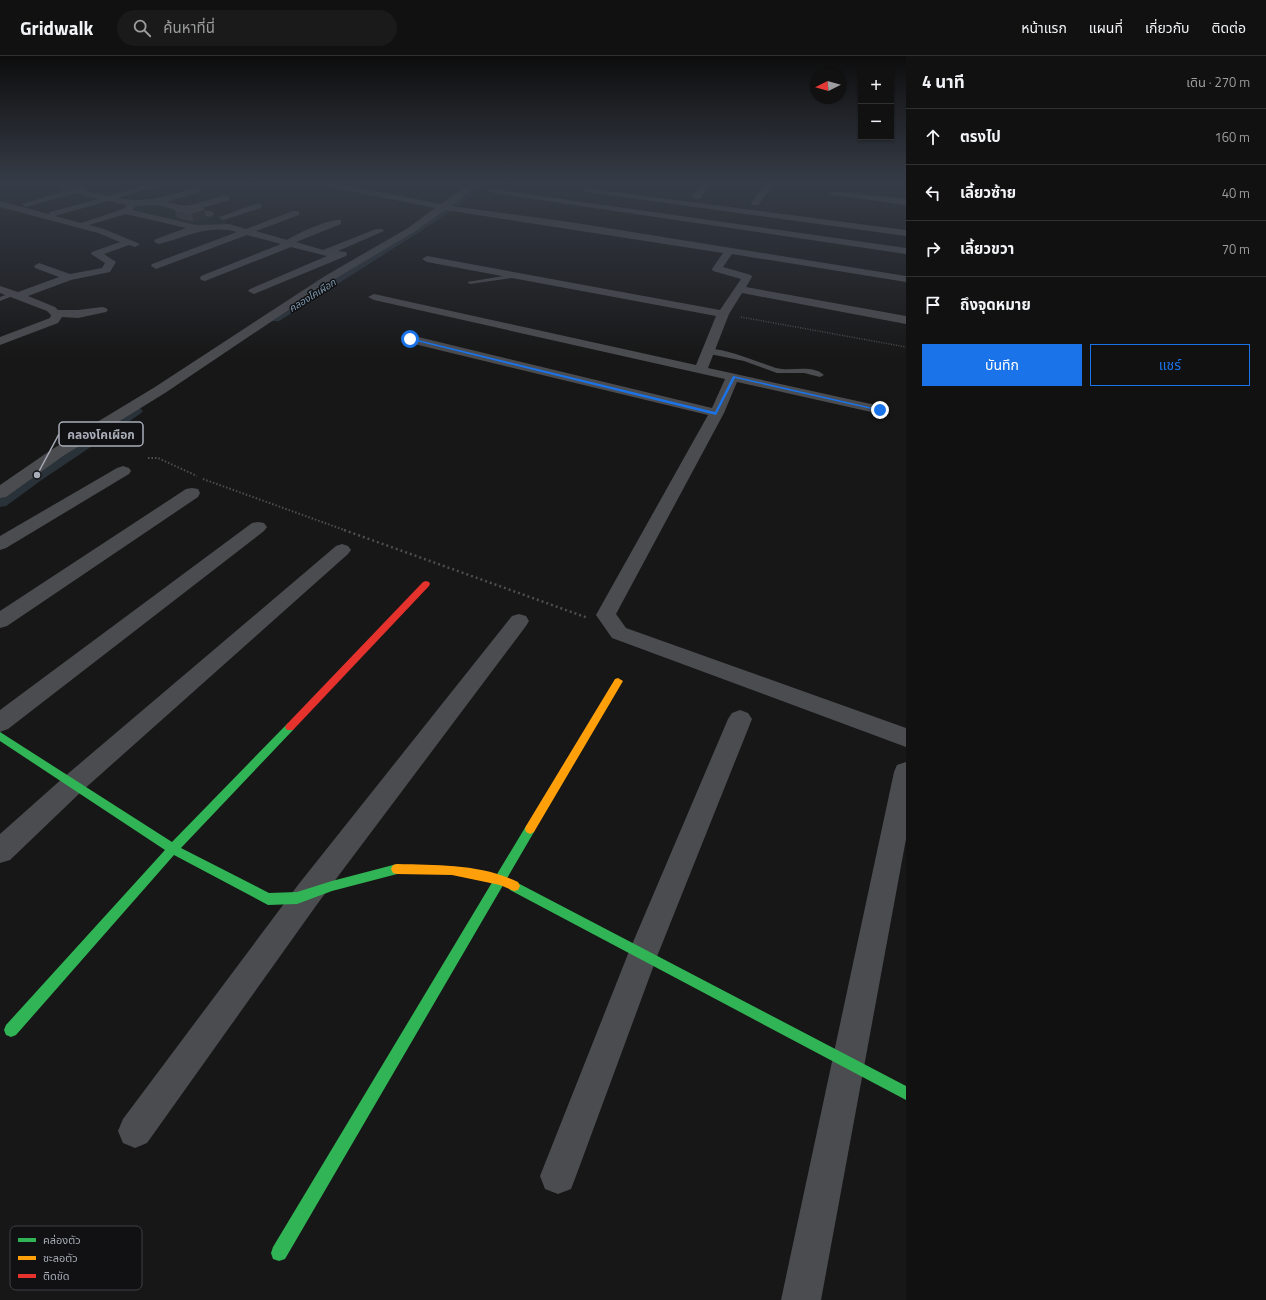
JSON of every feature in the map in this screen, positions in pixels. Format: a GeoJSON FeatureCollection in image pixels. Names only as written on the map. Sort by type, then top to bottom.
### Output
{"type":"FeatureCollection","features":[{"type":"Feature","properties":{"kind":"street"},"geometry":{"type":"LineString","coordinates":[[15,295],[69,277],[106,270],[111,262],[96,254],[133,243],[130,242]]}},
{"type":"Feature","properties":{"kind":"street"},"geometry":{"type":"LineString","coordinates":[[156,266],[221,242]]}},
{"type":"Feature","properties":{"kind":"street"},"geometry":{"type":"LineString","coordinates":[[254,291],[342,254],[324,253],[285,242]]}},
{"type":"Feature","properties":{"kind":"street"},"geometry":{"type":"LineString","coordinates":[[324,253],[351,242]]}},
{"type":"Feature","properties":{"kind":"street"},"geometry":{"type":"LineString","coordinates":[[0,493],[75,442],[166,386],[329,278],[390,242]]}},
{"type":"Feature","properties":{"kind":"street"},"geometry":{"type":"LineString","coordinates":[[674,242],[906,280]]}},
{"type":"Feature","properties":{"kind":"street"},"geometry":{"type":"LineString","coordinates":[[849,242],[906,250]]}},
{"type":"Feature","properties":{"kind":"street"},"geometry":{"type":"LineString","coordinates":[[841,262],[849,242]]}},
{"type":"Feature","properties":{"kind":"street"},"geometry":{"type":"LineString","coordinates":[[205,278],[287,246],[288,243]]}},
{"type":"Feature","properties":{"kind":"street"},"geometry":{"type":"LineString","coordinates":[[701,369],[723,314],[747,277],[717,269],[729,251]]}},
{"type":"Feature","properties":{"kind":"street"},"geometry":{"type":"LineString","coordinates":[[427,259],[723,314]]}},
{"type":"Feature","properties":{"kind":"street"},"geometry":{"type":"LineString","coordinates":[[39,266],[69,277]]}},
{"type":"Feature","properties":{"kind":"street"},"geometry":{"type":"LineString","coordinates":[[0,289],[51,309],[57,313],[78,314],[102,310]]}},
{"type":"Feature","properties":{"kind":"street"},"geometry":{"type":"LineString","coordinates":[[740,289],[906,320]]}},
{"type":"Feature","properties":{"kind":"street"},"geometry":{"type":"LineString","coordinates":[[374,297],[880,410]]}},
{"type":"Feature","properties":{"kind":"street"},"geometry":{"type":"LineString","coordinates":[[0,341],[54,320],[57,313]]}},
{"type":"Feature","properties":{"kind":"street"},"geometry":{"type":"LineString","coordinates":[[410,339],[716,413]]}},
{"type":"Feature","properties":{"kind":"street"},"geometry":{"type":"LineString","coordinates":[[733,377],[716,413],[606,615],[619,633],[906,738]]}},
{"type":"Feature","properties":{"kind":"street"},"geometry":{"type":"LineString","coordinates":[[0,544],[123,471]]}},
{"type":"Feature","properties":{"kind":"street"},"geometry":{"type":"LineString","coordinates":[[0,621],[192,493]]}},
{"type":"Feature","properties":{"kind":"street"},"geometry":{"type":"LineString","coordinates":[[0,723],[258,527]]}},
{"type":"Feature","properties":{"kind":"street"},"geometry":{"type":"LineString","coordinates":[[0,851],[73,784],[342,550]]}},
{"type":"Feature","properties":{"kind":"street"},"geometry":{"type":"LineString","coordinates":[[11,1030],[173,849],[426,584]]}},
{"type":"Feature","properties":{"kind":"street"},"geometry":{"type":"LineString","coordinates":[[135,1131],[308,894],[519,621]]}},
{"type":"Feature","properties":{"kind":"street"},"geometry":{"type":"LineString","coordinates":[[279,1253],[502,880],[618,680]]}},
{"type":"Feature","properties":{"kind":"street"},"geometry":{"type":"LineString","coordinates":[[558,1176],[643,954],[740,719]]}},
{"type":"Feature","properties":{"kind":"street"},"geometry":{"type":"LineString","coordinates":[[0,736],[173,849],[268,899],[297,898],[400,868],[452,870],[502,880],[847,1060],[906,1093]]}},
{"type":"Feature","properties":{"kind":"street"},"geometry":{"type":"LineString","coordinates":[[801,1300],[847,1060],[906,772]]}},
{"type":"Feature","properties":{"kind":"lane"},"geometry":{"type":"LineString","coordinates":[[470,282],[517,276]]}},
{"type":"Feature","properties":{"kind":"lane"},"geometry":{"type":"LineString","coordinates":[[0,299],[15,295]]}},
{"type":"Feature","properties":{"kind":"lane"},"geometry":{"type":"LineString","coordinates":[[708,352],[746,359],[777,371],[804,371],[820,375]]}},
{"type":"Feature","properties":{"kind":"path"},"geometry":{"type":"LineString","coordinates":[[723,314],[906,347]]}},
{"type":"Feature","properties":{"kind":"path"},"geometry":{"type":"LineString","coordinates":[[148,458],[158,458],[204,479],[615,628]]}},
{"type":"Feature","properties":{"kind":"waterway","name":"คลองโคเผือก"},"geometry":{"type":"LineString","coordinates":[[275,318],[397,242]]}},
{"type":"Feature","properties":{"kind":"waterway","name":"คลองโคเผือก"},"geometry":{"type":"LineString","coordinates":[[0,502],[37,475],[135,411]]}},
{"type":"Feature","properties":{"kind":"traffic: fast"},"geometry":{"type":"LineString","coordinates":[[11,1030],[173,849],[290,727]]}},
{"type":"Feature","properties":{"kind":"traffic: fast"},"geometry":{"type":"LineString","coordinates":[[0,736],[173,849],[268,899],[297,898],[332,886],[397,869]]}},
{"type":"Feature","properties":{"kind":"traffic: fast"},"geometry":{"type":"LineString","coordinates":[[279,1253],[530,829]]}},
{"type":"Feature","properties":{"kind":"traffic: fast"},"geometry":{"type":"LineString","coordinates":[[514,886],[906,1093]]}},
{"type":"Feature","properties":{"kind":"traffic: slow"},"geometry":{"type":"LineString","coordinates":[[530,829],[618,681]]}},
{"type":"Feature","properties":{"kind":"traffic: slow"},"geometry":{"type":"LineString","coordinates":[[397,869],[452,870],[502,880],[514,886]]}},
{"type":"Feature","properties":{"kind":"traffic: jam"},"geometry":{"type":"LineString","coordinates":[[290,727],[426,584]]}},
{"type":"Feature","properties":{"kind":"place","name":"คลองโคเผือก"},"geometry":{"type":"Point","coordinates":[37,475]}},
{"type":"Feature","properties":{"kind":"route"},"geometry":{"type":"LineString","coordinates":[[410,339],[716,413],[733,377],[880,410]]}}]}
